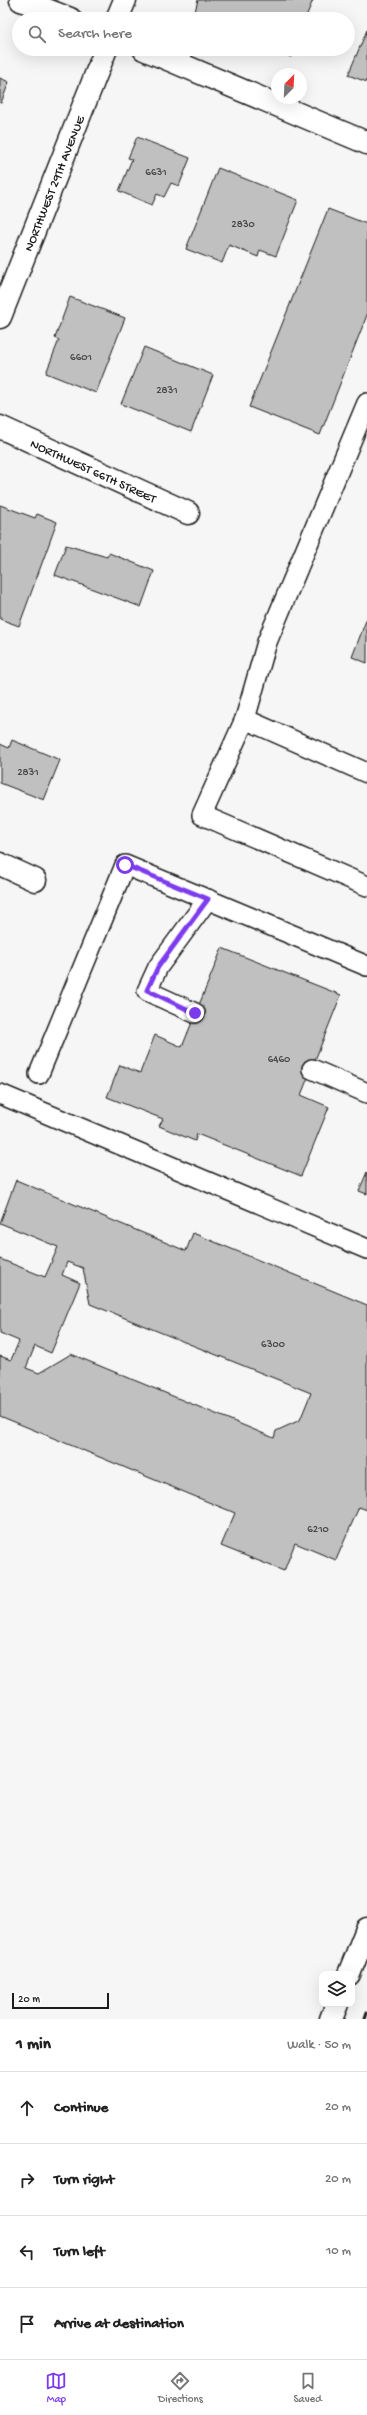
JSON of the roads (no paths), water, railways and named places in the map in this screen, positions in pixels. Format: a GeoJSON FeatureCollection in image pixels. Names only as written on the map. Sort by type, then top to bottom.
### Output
{"type":"FeatureCollection","features":[{"type":"Feature","properties":{"kind":"street"},"geometry":{"type":"LineString","coordinates":[[21,0],[52,12]]}},
{"type":"Feature","properties":{"kind":"street"},"geometry":{"type":"LineString","coordinates":[[120,12],[125,0]]}},
{"type":"Feature","properties":{"kind":"street","name":"NORTHWEST 29TH AVENUE"},"geometry":{"type":"LineString","coordinates":[[0,317],[103,56]]}},
{"type":"Feature","properties":{"kind":"street"},"geometry":{"type":"LineString","coordinates":[[161,56],[367,143]]}},
{"type":"Feature","properties":{"kind":"street","name":"NORTHWEST 66TH STREET"},"geometry":{"type":"LineString","coordinates":[[0,427],[188,513]]}},
{"type":"Feature","properties":{"kind":"street"},"geometry":{"type":"LineString","coordinates":[[0,864],[35,880]]}},
{"type":"Feature","properties":{"kind":"street"},"geometry":{"type":"LineString","coordinates":[[350,1971],[367,1929]]}},
{"type":"Feature","properties":{"kind":"street"},"geometry":{"type":"LineString","coordinates":[[331,2019],[336,2007]]}},
{"type":"Feature","properties":{"kind":"lane"},"geometry":{"type":"LineString","coordinates":[[367,403],[267,642],[245,719],[202,815],[367,886]]}},
{"type":"Feature","properties":{"kind":"lane"},"geometry":{"type":"LineString","coordinates":[[245,719],[367,773]]}},
{"type":"Feature","properties":{"kind":"lane"},"geometry":{"type":"LineString","coordinates":[[39,1074],[125,865],[367,966]]}},
{"type":"Feature","properties":{"kind":"lane"},"geometry":{"type":"LineString","coordinates":[[195,1013],[147,990],[158,967],[208,899]]}},
{"type":"Feature","properties":{"kind":"lane"},"geometry":{"type":"LineString","coordinates":[[312,1068],[367,1093]]}},
{"type":"Feature","properties":{"kind":"lane"},"geometry":{"type":"LineString","coordinates":[[0,1094],[367,1249]]}},
{"type":"Feature","properties":{"kind":"railway"},"geometry":{"type":"LineString","coordinates":[[365,2019],[367,2013]]}}]}
